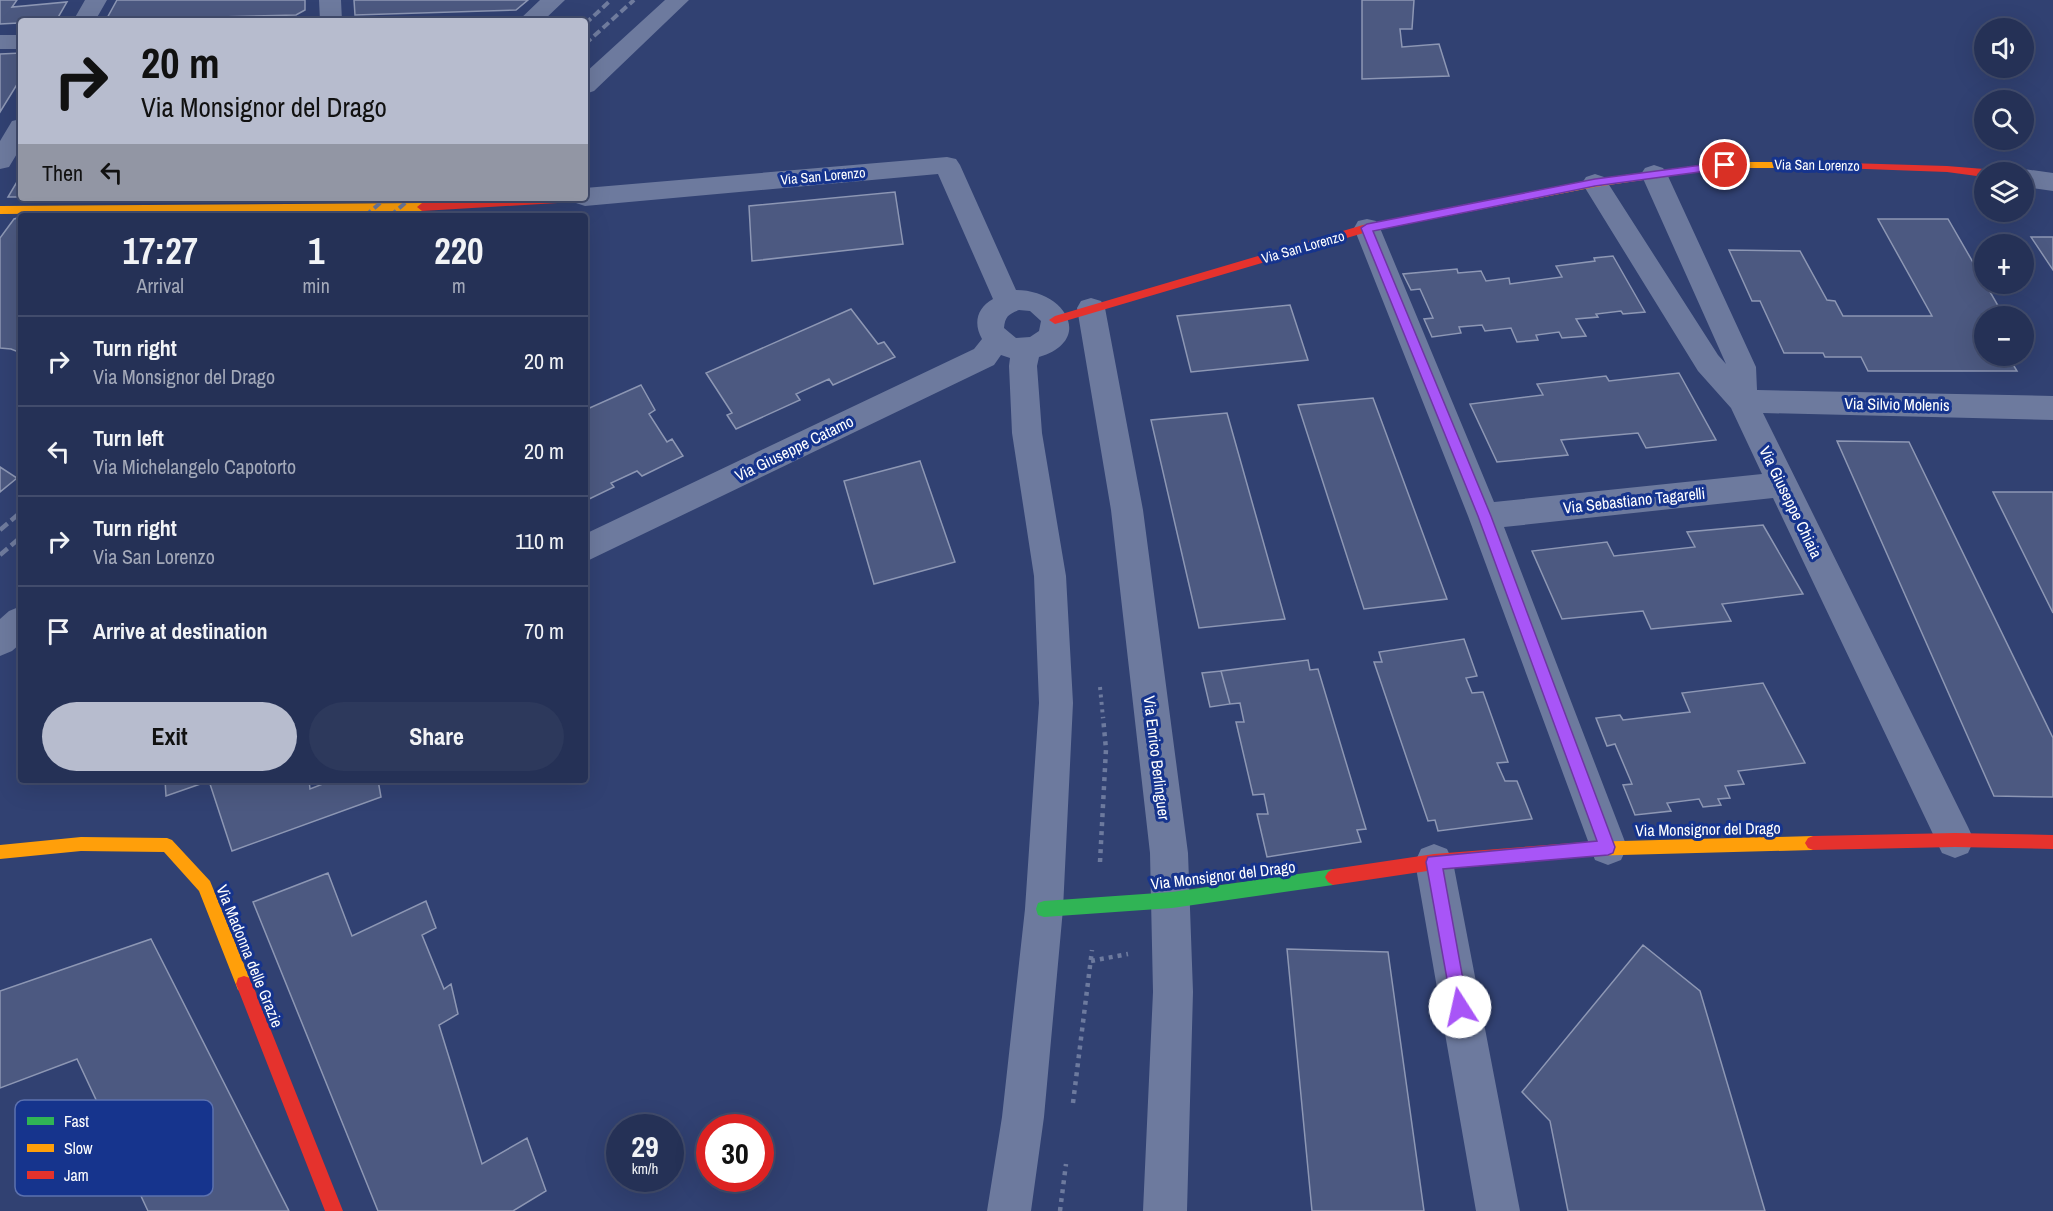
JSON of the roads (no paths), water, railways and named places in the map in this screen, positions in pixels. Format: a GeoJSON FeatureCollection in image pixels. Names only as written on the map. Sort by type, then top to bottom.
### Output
{"type":"FeatureCollection","features":[{"type":"Feature","properties":{"kind":"street"},"geometry":{"type":"LineString","coordinates":[[86,18],[96,0]]}},
{"type":"Feature","properties":{"kind":"street"},"geometry":{"type":"LineString","coordinates":[[330,0],[331,18]]}},
{"type":"Feature","properties":{"kind":"street"},"geometry":{"type":"LineString","coordinates":[[533,18],[554,0]]}},
{"type":"Feature","properties":{"kind":"street"},"geometry":{"type":"LineString","coordinates":[[588,83],[678,0]]}},
{"type":"Feature","properties":{"kind":"street"},"geometry":{"type":"LineString","coordinates":[[0,42],[18,42]]}},
{"type":"Feature","properties":{"kind":"street"},"geometry":{"type":"LineString","coordinates":[[0,161],[18,132]]}},
{"type":"Feature","properties":{"kind":"street","name":"Via San Lorenzo"},"geometry":{"type":"LineString","coordinates":[[1055,320],[1367,228],[1595,183],[1725,165],[1780,164],[1947,169],[1974,172]]}},
{"type":"Feature","properties":{"kind":"street","name":"Via San Lorenzo"},"geometry":{"type":"LineString","coordinates":[[588,197],[946,165],[1008,302]]}},
{"type":"Feature","properties":{"kind":"street"},"geometry":{"type":"LineString","coordinates":[[1654,174],[1742,367],[1742,401]]}},
{"type":"Feature","properties":{"kind":"street"},"geometry":{"type":"LineString","coordinates":[[2034,179],[2053,182]]}},
{"type":"Feature","properties":{"kind":"street","name":"Via Giuseppe Chiaia"},"geometry":{"type":"LineString","coordinates":[[1595,183],[1708,363],[1742,401],[1955,840]]}},
{"type":"Feature","properties":{"kind":"street"},"geometry":{"type":"LineString","coordinates":[[0,210],[259,204],[454,207],[534,201]]}},
{"type":"Feature","properties":{"kind":"street"},"geometry":{"type":"LineString","coordinates":[[1367,228],[1484,516],[1608,847]]}},
{"type":"Feature","properties":{"kind":"street"},"geometry":{"type":"LineString","coordinates":[[1028,300],[1037,302],[1045,307],[1055,320],[1053,336],[1037,347],[1011,345],[991,334],[990,319],[993,312],[1008,302],[1028,300]]}},
{"type":"Feature","properties":{"kind":"street","name":"Via Enrico Berlinguer"},"geometry":{"type":"LineString","coordinates":[[1091,308],[1127,510],[1169,853],[1173,992],[1165,1211]]}},
{"type":"Feature","properties":{"kind":"street"},"geometry":{"type":"LineString","coordinates":[[1009,1211],[1023,1117],[1044,909],[1056,703],[1050,576],[1027,433],[1023,366],[1011,345]]}},
{"type":"Feature","properties":{"kind":"street","name":"Via Giuseppe Catamo"},"geometry":{"type":"LineString","coordinates":[[588,548],[1011,345]]}},
{"type":"Feature","properties":{"kind":"street","name":"Via Silvio Molenis"},"geometry":{"type":"LineString","coordinates":[[1742,401],[2053,408]]}},
{"type":"Feature","properties":{"kind":"street","name":"Via Sebastiano Tagarelli"},"geometry":{"type":"LineString","coordinates":[[1484,516],[1783,484]]}},
{"type":"Feature","properties":{"kind":"street"},"geometry":{"type":"LineString","coordinates":[[0,641],[18,624]]}},
{"type":"Feature","properties":{"kind":"street","name":"Via Monsignor del Drago"},"geometry":{"type":"LineString","coordinates":[[1044,909],[1172,900],[1434,862],[1608,847],[1955,840],[2053,842]]}},
{"type":"Feature","properties":{"kind":"street","name":"Via Madonna delle Grazie"},"geometry":{"type":"LineString","coordinates":[[0,852],[81,844],[167,845],[205,886],[334,1211]]}},
{"type":"Feature","properties":{"kind":"street"},"geometry":{"type":"LineString","coordinates":[[1434,862],[1498,1211]]}},
{"type":"Feature","properties":{"kind":"railway"},"geometry":{"type":"LineString","coordinates":[[588,21],[611,0]]}},
{"type":"Feature","properties":{"kind":"railway"},"geometry":{"type":"LineString","coordinates":[[588,41],[634,0]]}},
{"type":"Feature","properties":{"kind":"railway"},"geometry":{"type":"LineString","coordinates":[[368,213],[382,201]]}},
{"type":"Feature","properties":{"kind":"railway"},"geometry":{"type":"LineString","coordinates":[[394,213],[408,201]]}},
{"type":"Feature","properties":{"kind":"railway"},"geometry":{"type":"LineString","coordinates":[[0,530],[18,515]]}},
{"type":"Feature","properties":{"kind":"railway"},"geometry":{"type":"LineString","coordinates":[[0,555],[18,540]]}}]}
